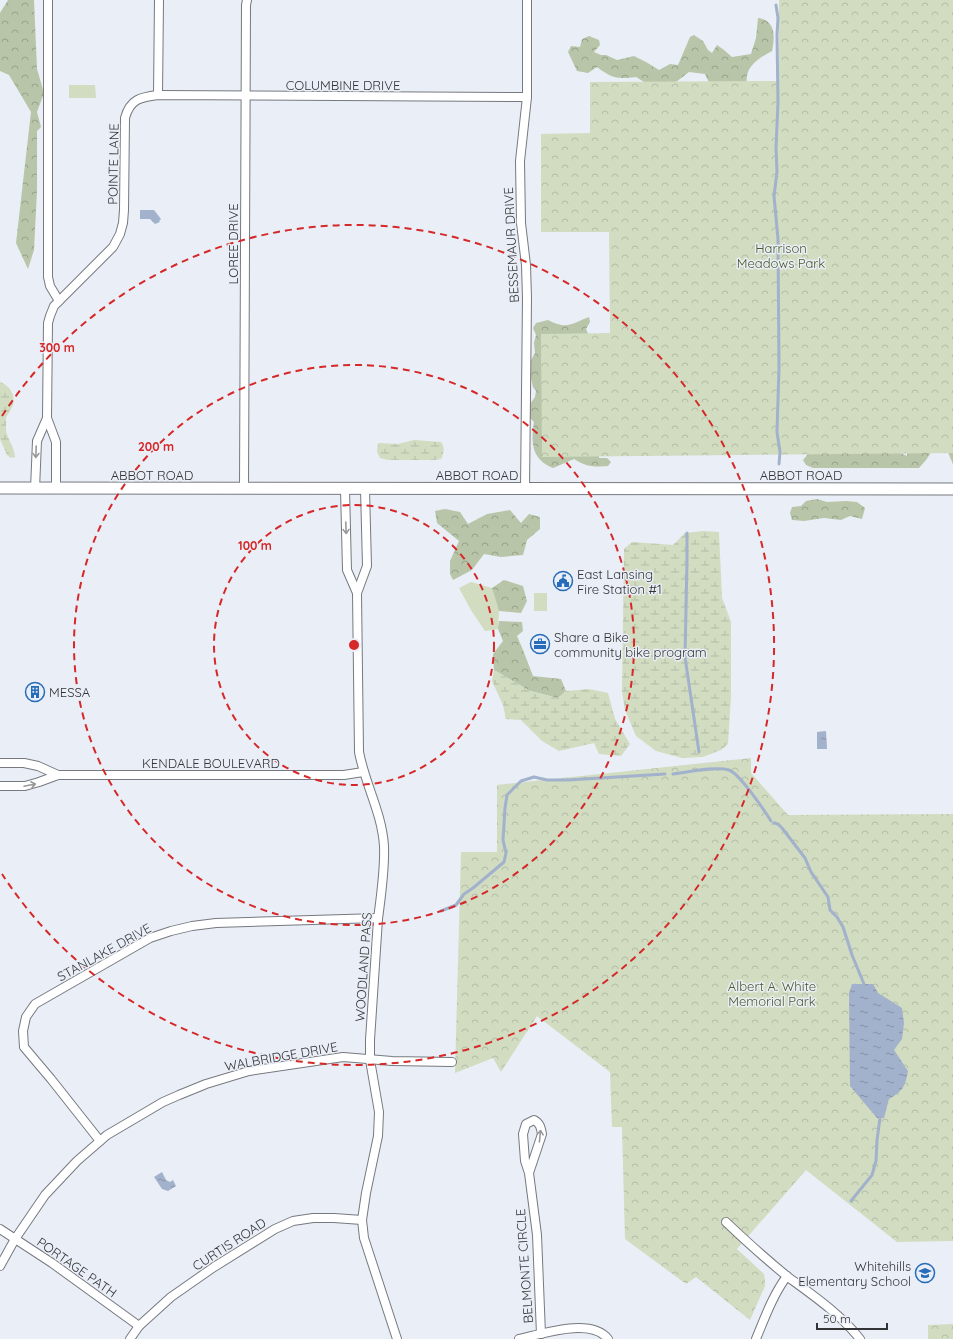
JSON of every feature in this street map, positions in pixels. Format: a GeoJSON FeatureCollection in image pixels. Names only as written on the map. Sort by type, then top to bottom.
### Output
{"type":"FeatureCollection","features":[{"type":"Feature","properties":{"kind":"main road","name":"ABBOT ROAD"},"geometry":{"type":"LineString","coordinates":[[0,488],[953,489]]}},
{"type":"Feature","properties":{"kind":"street"},"geometry":{"type":"LineString","coordinates":[[48,0],[48,277],[50,286],[59,301]]}},
{"type":"Feature","properties":{"kind":"street"},"geometry":{"type":"LineString","coordinates":[[158,0],[158,95]]}},
{"type":"Feature","properties":{"kind":"street","name":"LOREE DRIVE"},"geometry":{"type":"LineString","coordinates":[[244,488],[247,0]]}},
{"type":"Feature","properties":{"kind":"street","name":"BESSEMAUR DRIVE"},"geometry":{"type":"LineString","coordinates":[[525,489],[526,265],[521,223],[520,161],[527,97],[527,0]]}},
{"type":"Feature","properties":{"kind":"street","name":"POINTE LANE"},"geometry":{"type":"LineString","coordinates":[[47,418],[48,323],[52,310],[59,301],[113,247],[120,234],[124,210],[125,118],[127,109],[133,103],[141,99],[158,95]]}},
{"type":"Feature","properties":{"kind":"street","name":"COLUMBINE DRIVE"},"geometry":{"type":"LineString","coordinates":[[158,95],[527,97]]}},
{"type":"Feature","properties":{"kind":"street"},"geometry":{"type":"LineString","coordinates":[[35,489],[37,441],[47,418]]}},
{"type":"Feature","properties":{"kind":"street"},"geometry":{"type":"LineString","coordinates":[[47,418],[56,442],[56,489]]}},
{"type":"Feature","properties":{"kind":"street","name":"WOODLAND PASS"},"geometry":{"type":"LineString","coordinates":[[345,489],[348,570],[358,593]]}},
{"type":"Feature","properties":{"kind":"street","name":"WOODLAND PASS"},"geometry":{"type":"LineString","coordinates":[[365,489],[367,566],[358,593],[359,752],[363,772],[381,826],[384,845],[384,865],[378,918],[370,1040],[370,1060],[379,1112],[378,1136],[362,1220],[364,1238],[397,1339]]}},
{"type":"Feature","properties":{"kind":"street","name":"KENDALE BOULEVARD"},"geometry":{"type":"LineString","coordinates":[[0,763],[24,763],[38,766],[58,775]]}},
{"type":"Feature","properties":{"kind":"street","name":"KENDALE BOULEVARD"},"geometry":{"type":"LineString","coordinates":[[0,786],[25,786],[58,775],[344,775],[363,772]]}},
{"type":"Feature","properties":{"kind":"street","name":"STANLAKE DRIVE"},"geometry":{"type":"LineString","coordinates":[[100,1141],[51,1078],[24,1047],[23,1031],[26,1017],[35,1004],[150,938],[171,931],[192,926],[216,923],[378,918]]}},
{"type":"Feature","properties":{"kind":"street","name":"WALBRIDGE DRIVE"},"geometry":{"type":"LineString","coordinates":[[0,1266],[15,1239],[50,1189],[65,1172],[100,1141],[121,1126],[163,1102],[206,1084],[249,1071],[343,1057],[370,1060],[452,1062]]}},
{"type":"Feature","properties":{"kind":"street","name":"BELMONTE CIRCLE"},"geometry":{"type":"LineString","coordinates":[[529,1173],[542,1134],[538,1122],[534,1120],[526,1124],[524,1128],[525,1161],[529,1173],[537,1235],[540,1283],[540,1334]]}},
{"type":"Feature","properties":{"kind":"street","name":"CURTIS ROAD"},"geometry":{"type":"LineString","coordinates":[[130,1339],[139,1326],[171,1297],[214,1267],[275,1229],[293,1221],[313,1218],[362,1220]]}},
{"type":"Feature","properties":{"kind":"street"},"geometry":{"type":"LineString","coordinates":[[726,1222],[751,1246],[849,1325],[860,1339]]}},
{"type":"Feature","properties":{"kind":"street","name":"PORTAGE PATH"},"geometry":{"type":"LineString","coordinates":[[0,1229],[52,1263],[139,1326]]}},
{"type":"Feature","properties":{"kind":"street"},"geometry":{"type":"LineString","coordinates":[[756,1339],[772,1299],[787,1276]]}},
{"type":"Feature","properties":{"kind":"street"},"geometry":{"type":"LineString","coordinates":[[519,1339],[569,1329],[586,1328],[597,1330],[608,1339]]}},
{"type":"Feature","properties":{"kind":"green space"},"geometry":{"type":"Polygon","coordinates":[[[8,0],[34,0],[37,69],[44,93],[37,112],[41,127],[37,131],[37,191],[34,250],[28,269],[16,243],[31,112],[9,75],[0,71],[0,13],[8,0]]]}},
{"type":"Feature","properties":{"kind":"green space","name":"Harrison Meadows Park"},"geometry":{"type":"Polygon","coordinates":[[[779,0],[953,0],[953,453],[542,457],[541,334],[610,333],[609,232],[541,232],[541,134],[590,133],[590,82],[779,81],[779,0]]]}},
{"type":"Feature","properties":{"kind":"green space"},"geometry":{"type":"Polygon","coordinates":[[[758,18],[764,19],[771,26],[774,35],[773,46],[772,51],[758,60],[750,68],[747,76],[746,89],[711,87],[705,74],[689,72],[658,96],[649,85],[636,77],[624,78],[611,76],[597,67],[588,73],[577,71],[568,52],[571,46],[580,47],[582,39],[589,36],[599,40],[600,45],[594,52],[617,60],[634,56],[659,70],[670,64],[678,65],[690,37],[694,35],[703,41],[708,50],[712,53],[717,45],[732,57],[751,54],[756,38],[758,18]]]}},
{"type":"Feature","properties":{"kind":"green space"},"geometry":{"type":"Polygon","coordinates":[[[69,85],[95,85],[96,98],[69,98],[69,85]]]}},
{"type":"Feature","properties":{"kind":"green space"},"geometry":{"type":"Polygon","coordinates":[[[589,317],[590,322],[586,329],[597,354],[599,458],[607,458],[611,462],[608,466],[594,466],[583,464],[574,459],[553,468],[540,460],[534,449],[534,422],[529,417],[530,404],[535,397],[536,391],[533,387],[530,374],[530,362],[535,353],[534,343],[536,335],[533,328],[536,323],[548,320],[560,325],[569,325],[589,317]]]}},
{"type":"Feature","properties":{"kind":"green space"},"geometry":{"type":"Polygon","coordinates":[[[0,382],[10,389],[14,399],[6,418],[6,431],[15,454],[15,457],[11,458],[7,455],[0,439],[0,382]]]}},
{"type":"Feature","properties":{"kind":"green space"},"geometry":{"type":"Polygon","coordinates":[[[953,433],[953,464],[947,450],[934,448],[919,468],[813,468],[806,465],[803,460],[809,453],[896,451],[907,456],[908,449],[953,433]]]}},
{"type":"Feature","properties":{"kind":"green space"},"geometry":{"type":"Polygon","coordinates":[[[414,440],[441,442],[444,450],[441,459],[388,460],[380,458],[377,452],[378,443],[398,444],[414,440]]]}},
{"type":"Feature","properties":{"kind":"green space"},"geometry":{"type":"Polygon","coordinates":[[[817,499],[827,502],[857,502],[865,508],[862,519],[850,516],[841,520],[824,518],[804,521],[792,520],[790,513],[792,507],[801,506],[806,501],[817,499]]]}},
{"type":"Feature","properties":{"kind":"green space"},"geometry":{"type":"Polygon","coordinates":[[[445,509],[460,512],[468,524],[487,514],[510,510],[521,523],[529,514],[540,517],[540,529],[527,540],[523,555],[501,557],[484,554],[472,570],[453,580],[450,574],[450,561],[459,541],[437,523],[435,511],[445,509]]]}},
{"type":"Feature","properties":{"kind":"green space"},"geometry":{"type":"Polygon","coordinates":[[[704,531],[719,532],[722,598],[731,622],[731,697],[728,744],[721,750],[703,757],[682,758],[656,751],[636,736],[625,710],[622,691],[624,549],[632,542],[673,545],[685,533],[704,531]]]}},
{"type":"Feature","properties":{"kind":"green space"},"geometry":{"type":"Polygon","coordinates":[[[504,580],[523,586],[527,601],[521,613],[499,611],[492,588],[504,580]]]}},
{"type":"Feature","properties":{"kind":"green space"},"geometry":{"type":"Polygon","coordinates":[[[471,582],[492,588],[499,611],[498,629],[485,631],[471,610],[459,588],[471,582]]]}},
{"type":"Feature","properties":{"kind":"green space"},"geometry":{"type":"Polygon","coordinates":[[[534,593],[547,593],[547,611],[534,611],[534,593]]]}},
{"type":"Feature","properties":{"kind":"green space"},"geometry":{"type":"Polygon","coordinates":[[[499,621],[522,622],[523,631],[517,636],[533,676],[561,679],[566,691],[558,698],[530,691],[494,670],[493,654],[503,641],[498,629],[499,621]]]}},
{"type":"Feature","properties":{"kind":"green space"},"geometry":{"type":"Polygon","coordinates":[[[494,670],[530,691],[558,698],[566,691],[589,689],[608,693],[615,719],[630,744],[621,756],[599,754],[594,743],[559,751],[542,741],[521,720],[506,719],[503,705],[492,681],[494,670]]]}},
{"type":"Feature","properties":{"kind":"green space","name":"Albert A. White Memorial Park"},"geometry":{"type":"Polygon","coordinates":[[[751,758],[751,773],[788,815],[953,814],[953,1241],[897,1242],[806,1170],[737,1249],[764,1274],[765,1286],[750,1320],[696,1277],[686,1284],[625,1239],[622,1127],[612,1127],[610,1072],[537,1016],[501,1072],[493,1058],[455,1073],[461,852],[497,852],[497,785],[751,758]]]}},
{"type":"Feature","properties":{"kind":"green space"},"geometry":{"type":"Polygon","coordinates":[[[953,1324],[953,1339],[928,1339],[928,1325],[953,1324]]]}},
{"type":"Feature","properties":{"kind":"water"},"geometry":{"type":"Polygon","coordinates":[[[140,210],[154,210],[161,219],[159,221],[160,222],[155,224],[150,219],[140,219],[140,210]]]}},
{"type":"Feature","properties":{"kind":"water"},"geometry":{"type":"Polygon","coordinates":[[[826,731],[827,749],[817,749],[817,732],[826,731]]]}},
{"type":"Feature","properties":{"kind":"water"},"geometry":{"type":"Polygon","coordinates":[[[852,984],[873,984],[878,993],[902,1008],[904,1023],[902,1039],[894,1050],[908,1071],[903,1088],[889,1099],[884,1118],[877,1118],[850,1086],[849,993],[852,984]]]}},
{"type":"Feature","properties":{"kind":"water"},"geometry":{"type":"Polygon","coordinates":[[[162,1172],[166,1180],[170,1182],[173,1180],[176,1186],[168,1191],[162,1189],[154,1177],[162,1172]]]}},
{"type":"Feature","properties":{"kind":"waterway"},"geometry":{"type":"LineString","coordinates":[[776,5],[778,18],[778,102],[776,148],[777,172],[774,196],[778,239],[779,368],[777,432],[780,452],[779,464]]}},
{"type":"Feature","properties":{"kind":"waterway"},"geometry":{"type":"LineString","coordinates":[[687,533],[685,657],[699,752]]}},
{"type":"Feature","properties":{"kind":"waterway"},"geometry":{"type":"LineString","coordinates":[[673,774],[710,769],[729,770],[734,773],[745,785],[771,821]]}},
{"type":"Feature","properties":{"kind":"waterway"},"geometry":{"type":"LineString","coordinates":[[441,911],[456,905],[464,894],[504,862],[506,853],[503,840],[507,795],[521,781],[534,777],[547,780],[568,780],[665,774]]}},
{"type":"Feature","properties":{"kind":"waterway"},"geometry":{"type":"LineString","coordinates":[[774,823],[778,824],[782,828],[805,858],[811,872],[828,897],[830,910],[837,917],[843,927],[852,955],[864,984]]}},
{"type":"Feature","properties":{"kind":"waterway"},"geometry":{"type":"LineString","coordinates":[[851,1201],[872,1175],[876,1161],[880,1118]]}},
{"type":"Feature","properties":{"kind":"place","name":"East Lansing Fire Station #1"},"geometry":{"type":"Point","coordinates":[563,581]}},
{"type":"Feature","properties":{"kind":"place","name":"Share a Bike community bike program"},"geometry":{"type":"Point","coordinates":[540,644]}},
{"type":"Feature","properties":{"kind":"place","name":"MESSA"},"geometry":{"type":"Point","coordinates":[35,692]}},
{"type":"Feature","properties":{"kind":"place","name":"Whitehills Elementary School"},"geometry":{"type":"Point","coordinates":[925,1273]}}]}
